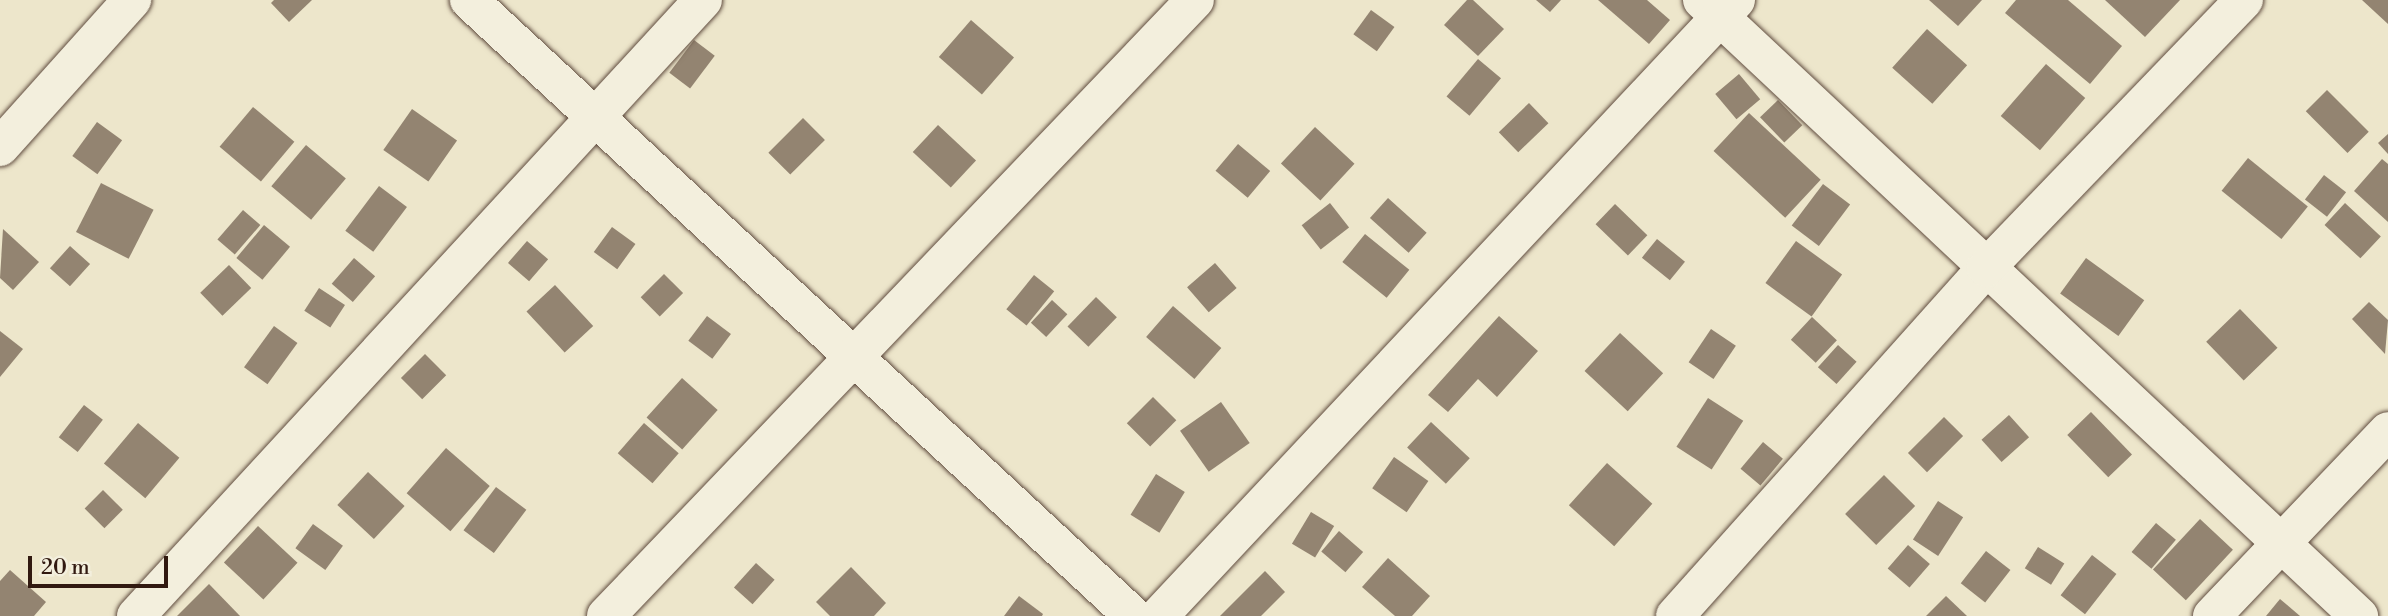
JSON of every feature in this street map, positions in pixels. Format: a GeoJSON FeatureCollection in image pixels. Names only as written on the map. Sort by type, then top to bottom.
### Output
{"type":"FeatureCollection","features":[{"type":"Feature","properties":{"kind":"street"},"geometry":{"type":"LineString","coordinates":[[0,147],[132,0]]}},
{"type":"Feature","properties":{"kind":"street"},"geometry":{"type":"LineString","coordinates":[[469,0],[1133,616]]}},
{"type":"Feature","properties":{"kind":"street"},"geometry":{"type":"LineString","coordinates":[[136,616],[704,0]]}},
{"type":"Feature","properties":{"kind":"street"},"geometry":{"type":"LineString","coordinates":[[606,616],[1195,0]]}},
{"type":"Feature","properties":{"kind":"street"},"geometry":{"type":"LineString","coordinates":[[1675,616],[1986,268],[2244,0]]}},
{"type":"Feature","properties":{"kind":"street"},"geometry":{"type":"LineString","coordinates":[[1159,616],[1719,6],[1986,268],[2359,616]]}},
{"type":"Feature","properties":{"kind":"street"},"geometry":{"type":"LineString","coordinates":[[2212,616],[2388,431]]}},
{"type":"Feature","properties":{"kind":"building"},"geometry":{"type":"Polygon","coordinates":[[[274,0],[312,0],[289,22],[271,3],[274,0]]]}},
{"type":"Feature","properties":{"kind":"building"},"geometry":{"type":"Polygon","coordinates":[[[1467,0],[1473,0],[1504,29],[1478,56],[1444,25],[1467,0]]]}},
{"type":"Feature","properties":{"kind":"building"},"geometry":{"type":"Polygon","coordinates":[[[1536,0],[1561,0],[1550,12],[1536,0]]]}},
{"type":"Feature","properties":{"kind":"building"},"geometry":{"type":"Polygon","coordinates":[[[1598,0],[1647,0],[1670,20],[1649,44],[1598,0]]]}},
{"type":"Feature","properties":{"kind":"building"},"geometry":{"type":"Polygon","coordinates":[[[1929,0],[1982,0],[1958,26],[1929,0]]]}},
{"type":"Feature","properties":{"kind":"building"},"geometry":{"type":"Polygon","coordinates":[[[2016,0],[2068,0],[2122,46],[2090,84],[2005,13],[2016,0]]]}},
{"type":"Feature","properties":{"kind":"building"},"geometry":{"type":"Polygon","coordinates":[[[2105,0],[2180,0],[2145,37],[2105,0]]]}},
{"type":"Feature","properties":{"kind":"building"},"geometry":{"type":"Polygon","coordinates":[[[2362,0],[2388,0],[2388,24],[2362,0]]]}},
{"type":"Feature","properties":{"kind":"building"},"geometry":{"type":"Polygon","coordinates":[[[1371,10],[1394,27],[1377,51],[1353,34],[1371,10]]]}},
{"type":"Feature","properties":{"kind":"building"},"geometry":{"type":"Polygon","coordinates":[[[971,20],[1014,57],[982,94],[939,57],[971,20]]]}},
{"type":"Feature","properties":{"kind":"building"},"geometry":{"type":"Polygon","coordinates":[[[1927,29],[1967,65],[1932,104],[1892,68],[1927,29]]]}},
{"type":"Feature","properties":{"kind":"building"},"geometry":{"type":"Polygon","coordinates":[[[694,40],[715,56],[690,88],[669,73],[694,40]]]}},
{"type":"Feature","properties":{"kind":"building"},"geometry":{"type":"Polygon","coordinates":[[[1478,59],[1501,78],[1469,116],[1447,97],[1478,59]]]}},
{"type":"Feature","properties":{"kind":"building"},"geometry":{"type":"Polygon","coordinates":[[[2046,64],[2085,98],[2040,150],[2001,116],[2046,64]]]}},
{"type":"Feature","properties":{"kind":"building"},"geometry":{"type":"Polygon","coordinates":[[[1739,74],[1760,99],[1736,119],[1715,94],[1739,74]]]}},
{"type":"Feature","properties":{"kind":"building"},"geometry":{"type":"Polygon","coordinates":[[[2327,90],[2369,132],[2348,153],[2306,111],[2327,90]]]}},
{"type":"Feature","properties":{"kind":"building"},"geometry":{"type":"Polygon","coordinates":[[[1778,100],[1802,125],[1784,143],[1760,117],[1778,100]]]}},
{"type":"Feature","properties":{"kind":"building"},"geometry":{"type":"Polygon","coordinates":[[[1529,103],[1548,123],[1518,152],[1499,132],[1529,103]]]}},
{"type":"Feature","properties":{"kind":"building"},"geometry":{"type":"Polygon","coordinates":[[[253,107],[294,142],[261,182],[220,147],[253,107]]]}},
{"type":"Feature","properties":{"kind":"building"},"geometry":{"type":"Polygon","coordinates":[[[412,109],[457,141],[428,182],[383,150],[412,109]]]}},
{"type":"Feature","properties":{"kind":"building"},"geometry":{"type":"Polygon","coordinates":[[[1749,113],[1821,180],[1785,218],[1714,151],[1749,113]]]}},
{"type":"Feature","properties":{"kind":"building"},"geometry":{"type":"Polygon","coordinates":[[[803,118],[825,140],[790,175],[768,153],[803,118]]]}},
{"type":"Feature","properties":{"kind":"building"},"geometry":{"type":"Polygon","coordinates":[[[97,122],[122,140],[97,174],[72,156],[97,122]]]}},
{"type":"Feature","properties":{"kind":"building"},"geometry":{"type":"Polygon","coordinates":[[[938,125],[976,160],[951,188],[913,152],[938,125]]]}},
{"type":"Feature","properties":{"kind":"building"},"geometry":{"type":"Polygon","coordinates":[[[1315,127],[1354,164],[1320,200],[1281,164],[1315,127]]]}},
{"type":"Feature","properties":{"kind":"building"},"geometry":{"type":"Polygon","coordinates":[[[2388,134],[2388,154],[2378,143],[2388,134]]]}},
{"type":"Feature","properties":{"kind":"building"},"geometry":{"type":"Polygon","coordinates":[[[1238,144],[1270,171],[1248,198],[1216,171],[1238,144]]]}},
{"type":"Feature","properties":{"kind":"building"},"geometry":{"type":"Polygon","coordinates":[[[306,145],[346,178],[311,220],[271,186],[306,145]]]}},
{"type":"Feature","properties":{"kind":"building"},"geometry":{"type":"Polygon","coordinates":[[[2248,158],[2308,206],[2281,239],[2222,191],[2248,158]]]}},
{"type":"Feature","properties":{"kind":"building"},"geometry":{"type":"Polygon","coordinates":[[[2382,159],[2388,164],[2388,222],[2354,191],[2382,159]]]}},
{"type":"Feature","properties":{"kind":"building"},"geometry":{"type":"Polygon","coordinates":[[[2324,175],[2346,192],[2327,217],[2305,199],[2324,175]]]}},
{"type":"Feature","properties":{"kind":"building"},"geometry":{"type":"Polygon","coordinates":[[[101,183],[154,210],[129,259],[76,232],[101,183]]]}},
{"type":"Feature","properties":{"kind":"building"},"geometry":{"type":"Polygon","coordinates":[[[1823,184],[1850,204],[1819,246],[1792,226],[1823,184]]]}},
{"type":"Feature","properties":{"kind":"building"},"geometry":{"type":"Polygon","coordinates":[[[379,186],[407,207],[373,252],[345,231],[379,186]]]}},
{"type":"Feature","properties":{"kind":"building"},"geometry":{"type":"Polygon","coordinates":[[[1388,198],[1427,233],[1409,253],[1370,218],[1388,198]]]}},
{"type":"Feature","properties":{"kind":"building"},"geometry":{"type":"Polygon","coordinates":[[[1330,203],[1349,227],[1321,250],[1302,225],[1330,203]]]}},
{"type":"Feature","properties":{"kind":"building"},"geometry":{"type":"Polygon","coordinates":[[[2345,203],[2381,236],[2360,258],[2325,225],[2345,203]]]}},
{"type":"Feature","properties":{"kind":"building"},"geometry":{"type":"Polygon","coordinates":[[[1615,204],[1647,235],[1628,255],[1596,224],[1615,204]]]}},
{"type":"Feature","properties":{"kind":"building"},"geometry":{"type":"Polygon","coordinates":[[[243,210],[260,225],[235,255],[217,239],[243,210]]]}},
{"type":"Feature","properties":{"kind":"building"},"geometry":{"type":"Polygon","coordinates":[[[264,225],[290,247],[262,280],[236,258],[264,225]]]}},
{"type":"Feature","properties":{"kind":"building"},"geometry":{"type":"Polygon","coordinates":[[[612,227],[635,244],[617,269],[594,252],[612,227]]]}},
{"type":"Feature","properties":{"kind":"building"},"geometry":{"type":"Polygon","coordinates":[[[3,229],[39,262],[13,290],[0,278],[3,229]]]}},
{"type":"Feature","properties":{"kind":"building"},"geometry":{"type":"Polygon","coordinates":[[[1365,234],[1409,270],[1387,298],[1342,262],[1365,234]]]}},
{"type":"Feature","properties":{"kind":"building"},"geometry":{"type":"Polygon","coordinates":[[[1657,239],[1685,262],[1670,280],[1642,258],[1657,239]]]}},
{"type":"Feature","properties":{"kind":"building"},"geometry":{"type":"Polygon","coordinates":[[[527,241],[548,259],[529,281],[508,263],[527,241]]]}},
{"type":"Feature","properties":{"kind":"building"},"geometry":{"type":"Polygon","coordinates":[[[1796,241],[1842,275],[1812,317],[1765,283],[1796,241]]]}},
{"type":"Feature","properties":{"kind":"building"},"geometry":{"type":"Polygon","coordinates":[[[70,246],[90,264],[70,286],[50,268],[70,246]]]}},
{"type":"Feature","properties":{"kind":"building"},"geometry":{"type":"Polygon","coordinates":[[[354,258],[375,276],[353,302],[332,284],[354,258]]]}},
{"type":"Feature","properties":{"kind":"building"},"geometry":{"type":"Polygon","coordinates":[[[2086,258],[2144,300],[2118,336],[2060,294],[2086,258]]]}},
{"type":"Feature","properties":{"kind":"building"},"geometry":{"type":"Polygon","coordinates":[[[1215,263],[1237,288],[1209,312],[1187,287],[1215,263]]]}},
{"type":"Feature","properties":{"kind":"building"},"geometry":{"type":"Polygon","coordinates":[[[229,265],[251,288],[222,316],[200,293],[229,265]]]}},
{"type":"Feature","properties":{"kind":"building"},"geometry":{"type":"Polygon","coordinates":[[[664,274],[683,293],[660,316],[641,297],[664,274]]]}},
{"type":"Feature","properties":{"kind":"building"},"geometry":{"type":"Polygon","coordinates":[[[1034,275],[1054,291],[1027,326],[1006,309],[1034,275]]]}},
{"type":"Feature","properties":{"kind":"building"},"geometry":{"type":"Polygon","coordinates":[[[555,285],[593,326],[565,353],[526,312],[555,285]]]}},
{"type":"Feature","properties":{"kind":"building"},"geometry":{"type":"Polygon","coordinates":[[[319,288],[345,305],[330,328],[304,311],[319,288]]]}},
{"type":"Feature","properties":{"kind":"building"},"geometry":{"type":"Polygon","coordinates":[[[1096,297],[1117,317],[1088,347],[1068,326],[1096,297]]]}},
{"type":"Feature","properties":{"kind":"building"},"geometry":{"type":"Polygon","coordinates":[[[1052,300],[1067,314],[1046,337],[1031,323],[1052,300]]]}},
{"type":"Feature","properties":{"kind":"building"},"geometry":{"type":"Polygon","coordinates":[[[2369,302],[2388,320],[2385,354],[2352,319],[2369,302]]]}},
{"type":"Feature","properties":{"kind":"building"},"geometry":{"type":"Polygon","coordinates":[[[1173,306],[1221,348],[1194,379],[1146,337],[1173,306]]]}},
{"type":"Feature","properties":{"kind":"building"},"geometry":{"type":"Polygon","coordinates":[[[2240,309],[2278,348],[2244,380],[2206,342],[2240,309]]]}},
{"type":"Feature","properties":{"kind":"building"},"geometry":{"type":"Polygon","coordinates":[[[707,316],[731,334],[712,359],[688,341],[707,316]]]}},
{"type":"Feature","properties":{"kind":"building"},"geometry":{"type":"Polygon","coordinates":[[[1499,316],[1538,351],[1497,397],[1478,379],[1448,412],[1428,395],[1499,316]]]}},
{"type":"Feature","properties":{"kind":"building"},"geometry":{"type":"Polygon","coordinates":[[[1812,317],[1837,340],[1816,363],[1791,340],[1812,317]]]}},
{"type":"Feature","properties":{"kind":"building"},"geometry":{"type":"Polygon","coordinates":[[[274,326],[297,343],[267,384],[244,367],[274,326]]]}},
{"type":"Feature","properties":{"kind":"building"},"geometry":{"type":"Polygon","coordinates":[[[1711,329],[1736,346],[1714,379],[1689,362],[1711,329]]]}},
{"type":"Feature","properties":{"kind":"building"},"geometry":{"type":"Polygon","coordinates":[[[0,331],[23,349],[0,377],[0,331]]]}},
{"type":"Feature","properties":{"kind":"building"},"geometry":{"type":"Polygon","coordinates":[[[1620,333],[1663,373],[1628,411],[1585,371],[1620,333]]]}},
{"type":"Feature","properties":{"kind":"building"},"geometry":{"type":"Polygon","coordinates":[[[1838,345],[1857,362],[1837,384],[1818,367],[1838,345]]]}},
{"type":"Feature","properties":{"kind":"building"},"geometry":{"type":"Polygon","coordinates":[[[425,354],[446,375],[422,399],[401,378],[425,354]]]}},
{"type":"Feature","properties":{"kind":"building"},"geometry":{"type":"Polygon","coordinates":[[[682,378],[718,410],[682,450],[647,417],[682,378]]]}},
{"type":"Feature","properties":{"kind":"building"},"geometry":{"type":"Polygon","coordinates":[[[1153,397],[1176,420],[1150,446],[1127,423],[1153,397]]]}},
{"type":"Feature","properties":{"kind":"building"},"geometry":{"type":"Polygon","coordinates":[[[1708,398],[1743,421],[1712,470],[1676,447],[1708,398]]]}},
{"type":"Feature","properties":{"kind":"building"},"geometry":{"type":"Polygon","coordinates":[[[1221,402],[1250,443],[1209,472],[1180,431],[1221,402]]]}},
{"type":"Feature","properties":{"kind":"building"},"geometry":{"type":"Polygon","coordinates":[[[84,405],[103,420],[78,452],[59,437],[84,405]]]}},
{"type":"Feature","properties":{"kind":"building"},"geometry":{"type":"Polygon","coordinates":[[[2091,412],[2132,454],[2108,477],[2067,435],[2091,412]]]}},
{"type":"Feature","properties":{"kind":"building"},"geometry":{"type":"Polygon","coordinates":[[[2009,415],[2029,437],[2002,462],[1982,440],[2009,415]]]}},
{"type":"Feature","properties":{"kind":"building"},"geometry":{"type":"Polygon","coordinates":[[[1944,417],[1963,436],[1927,472],[1908,453],[1944,417]]]}},
{"type":"Feature","properties":{"kind":"building"},"geometry":{"type":"Polygon","coordinates":[[[1431,422],[1470,458],[1446,484],[1407,448],[1431,422]]]}},
{"type":"Feature","properties":{"kind":"building"},"geometry":{"type":"Polygon","coordinates":[[[138,423],[179,458],[145,498],[104,464],[138,423]]]}},
{"type":"Feature","properties":{"kind":"building"},"geometry":{"type":"Polygon","coordinates":[[[644,423],[679,453],[652,483],[618,453],[644,423]]]}},
{"type":"Feature","properties":{"kind":"building"},"geometry":{"type":"Polygon","coordinates":[[[1763,442],[1783,459],[1760,486],[1741,469],[1763,442]]]}},
{"type":"Feature","properties":{"kind":"building"},"geometry":{"type":"Polygon","coordinates":[[[446,448],[490,486],[450,531],[407,493],[446,448]]]}},
{"type":"Feature","properties":{"kind":"building"},"geometry":{"type":"Polygon","coordinates":[[[1394,457],[1428,481],[1407,512],[1372,488],[1394,457]]]}},
{"type":"Feature","properties":{"kind":"building"},"geometry":{"type":"Polygon","coordinates":[[[1607,463],[1652,504],[1614,546],[1569,505],[1607,463]]]}},
{"type":"Feature","properties":{"kind":"building"},"geometry":{"type":"Polygon","coordinates":[[[368,472],[405,506],[374,539],[337,505],[368,472]]]}},
{"type":"Feature","properties":{"kind":"building"},"geometry":{"type":"Polygon","coordinates":[[[1156,474],[1185,492],[1159,533],[1131,515],[1156,474]]]}},
{"type":"Feature","properties":{"kind":"building"},"geometry":{"type":"Polygon","coordinates":[[[1884,475],[1915,506],[1876,545],[1845,514],[1884,475]]]}},
{"type":"Feature","properties":{"kind":"building"},"geometry":{"type":"Polygon","coordinates":[[[496,487],[526,510],[494,553],[464,530],[496,487]]]}},
{"type":"Feature","properties":{"kind":"building"},"geometry":{"type":"Polygon","coordinates":[[[103,490],[123,510],[104,528],[85,508],[103,490]]]}},
{"type":"Feature","properties":{"kind":"building"},"geometry":{"type":"Polygon","coordinates":[[[1938,501],[1963,517],[1938,556],[1913,540],[1938,501]]]}},
{"type":"Feature","properties":{"kind":"building"},"geometry":{"type":"Polygon","coordinates":[[[1311,512],[1334,526],[1315,558],[1292,544],[1311,512]]]}},
{"type":"Feature","properties":{"kind":"building"},"geometry":{"type":"Polygon","coordinates":[[[2200,519],[2233,550],[2186,600],[2153,569],[2200,519]]]}},
{"type":"Feature","properties":{"kind":"building"},"geometry":{"type":"Polygon","coordinates":[[[2156,523],[2176,540],[2151,569],[2132,552],[2156,523]]]}},
{"type":"Feature","properties":{"kind":"building"},"geometry":{"type":"Polygon","coordinates":[[[313,524],[343,546],[325,570],[295,548],[313,524]]]}},
{"type":"Feature","properties":{"kind":"building"},"geometry":{"type":"Polygon","coordinates":[[[258,526],[297,563],[263,599],[224,563],[258,526]]]}},
{"type":"Feature","properties":{"kind":"building"},"geometry":{"type":"Polygon","coordinates":[[[1339,531],[1363,552],[1345,572],[1321,551],[1339,531]]]}},
{"type":"Feature","properties":{"kind":"building"},"geometry":{"type":"Polygon","coordinates":[[[1908,545],[1930,564],[1910,587],[1888,568],[1908,545]]]}},
{"type":"Feature","properties":{"kind":"building"},"geometry":{"type":"Polygon","coordinates":[[[2038,547],[2064,563],[2051,585],[2025,568],[2038,547]]]}},
{"type":"Feature","properties":{"kind":"building"},"geometry":{"type":"Polygon","coordinates":[[[1986,551],[2010,570],[1985,602],[1961,583],[1986,551]]]}},
{"type":"Feature","properties":{"kind":"building"},"geometry":{"type":"Polygon","coordinates":[[[2092,555],[2116,574],[2085,614],[2061,595],[2092,555]]]}},
{"type":"Feature","properties":{"kind":"building"},"geometry":{"type":"Polygon","coordinates":[[[1388,558],[1430,596],[1412,616],[1395,616],[1362,587],[1388,558]]]}},
{"type":"Feature","properties":{"kind":"building"},"geometry":{"type":"Polygon","coordinates":[[[756,563],[775,580],[752,604],[734,588],[756,563]]]}},
{"type":"Feature","properties":{"kind":"building"},"geometry":{"type":"Polygon","coordinates":[[[851,567],[886,603],[874,616],[830,616],[816,602],[851,567]]]}},
{"type":"Feature","properties":{"kind":"building"},"geometry":{"type":"Polygon","coordinates":[[[10,570],[46,602],[34,616],[0,616],[0,581],[10,570]]]}},
{"type":"Feature","properties":{"kind":"building"},"geometry":{"type":"Polygon","coordinates":[[[1265,571],[1285,592],[1261,616],[1220,616],[1265,571]]]}},
{"type":"Feature","properties":{"kind":"building"},"geometry":{"type":"Polygon","coordinates":[[[209,584],[240,616],[177,616],[209,584]]]}},
{"type":"Feature","properties":{"kind":"building"},"geometry":{"type":"Polygon","coordinates":[[[1019,596],[1043,614],[1042,616],[1004,616],[1019,596]]]}},
{"type":"Feature","properties":{"kind":"building"},"geometry":{"type":"Polygon","coordinates":[[[1946,596],[1967,616],[1926,616],[1946,596]]]}},
{"type":"Feature","properties":{"kind":"building"},"geometry":{"type":"Polygon","coordinates":[[[2280,599],[2300,616],[2266,616],[2280,599]]]}}]}
